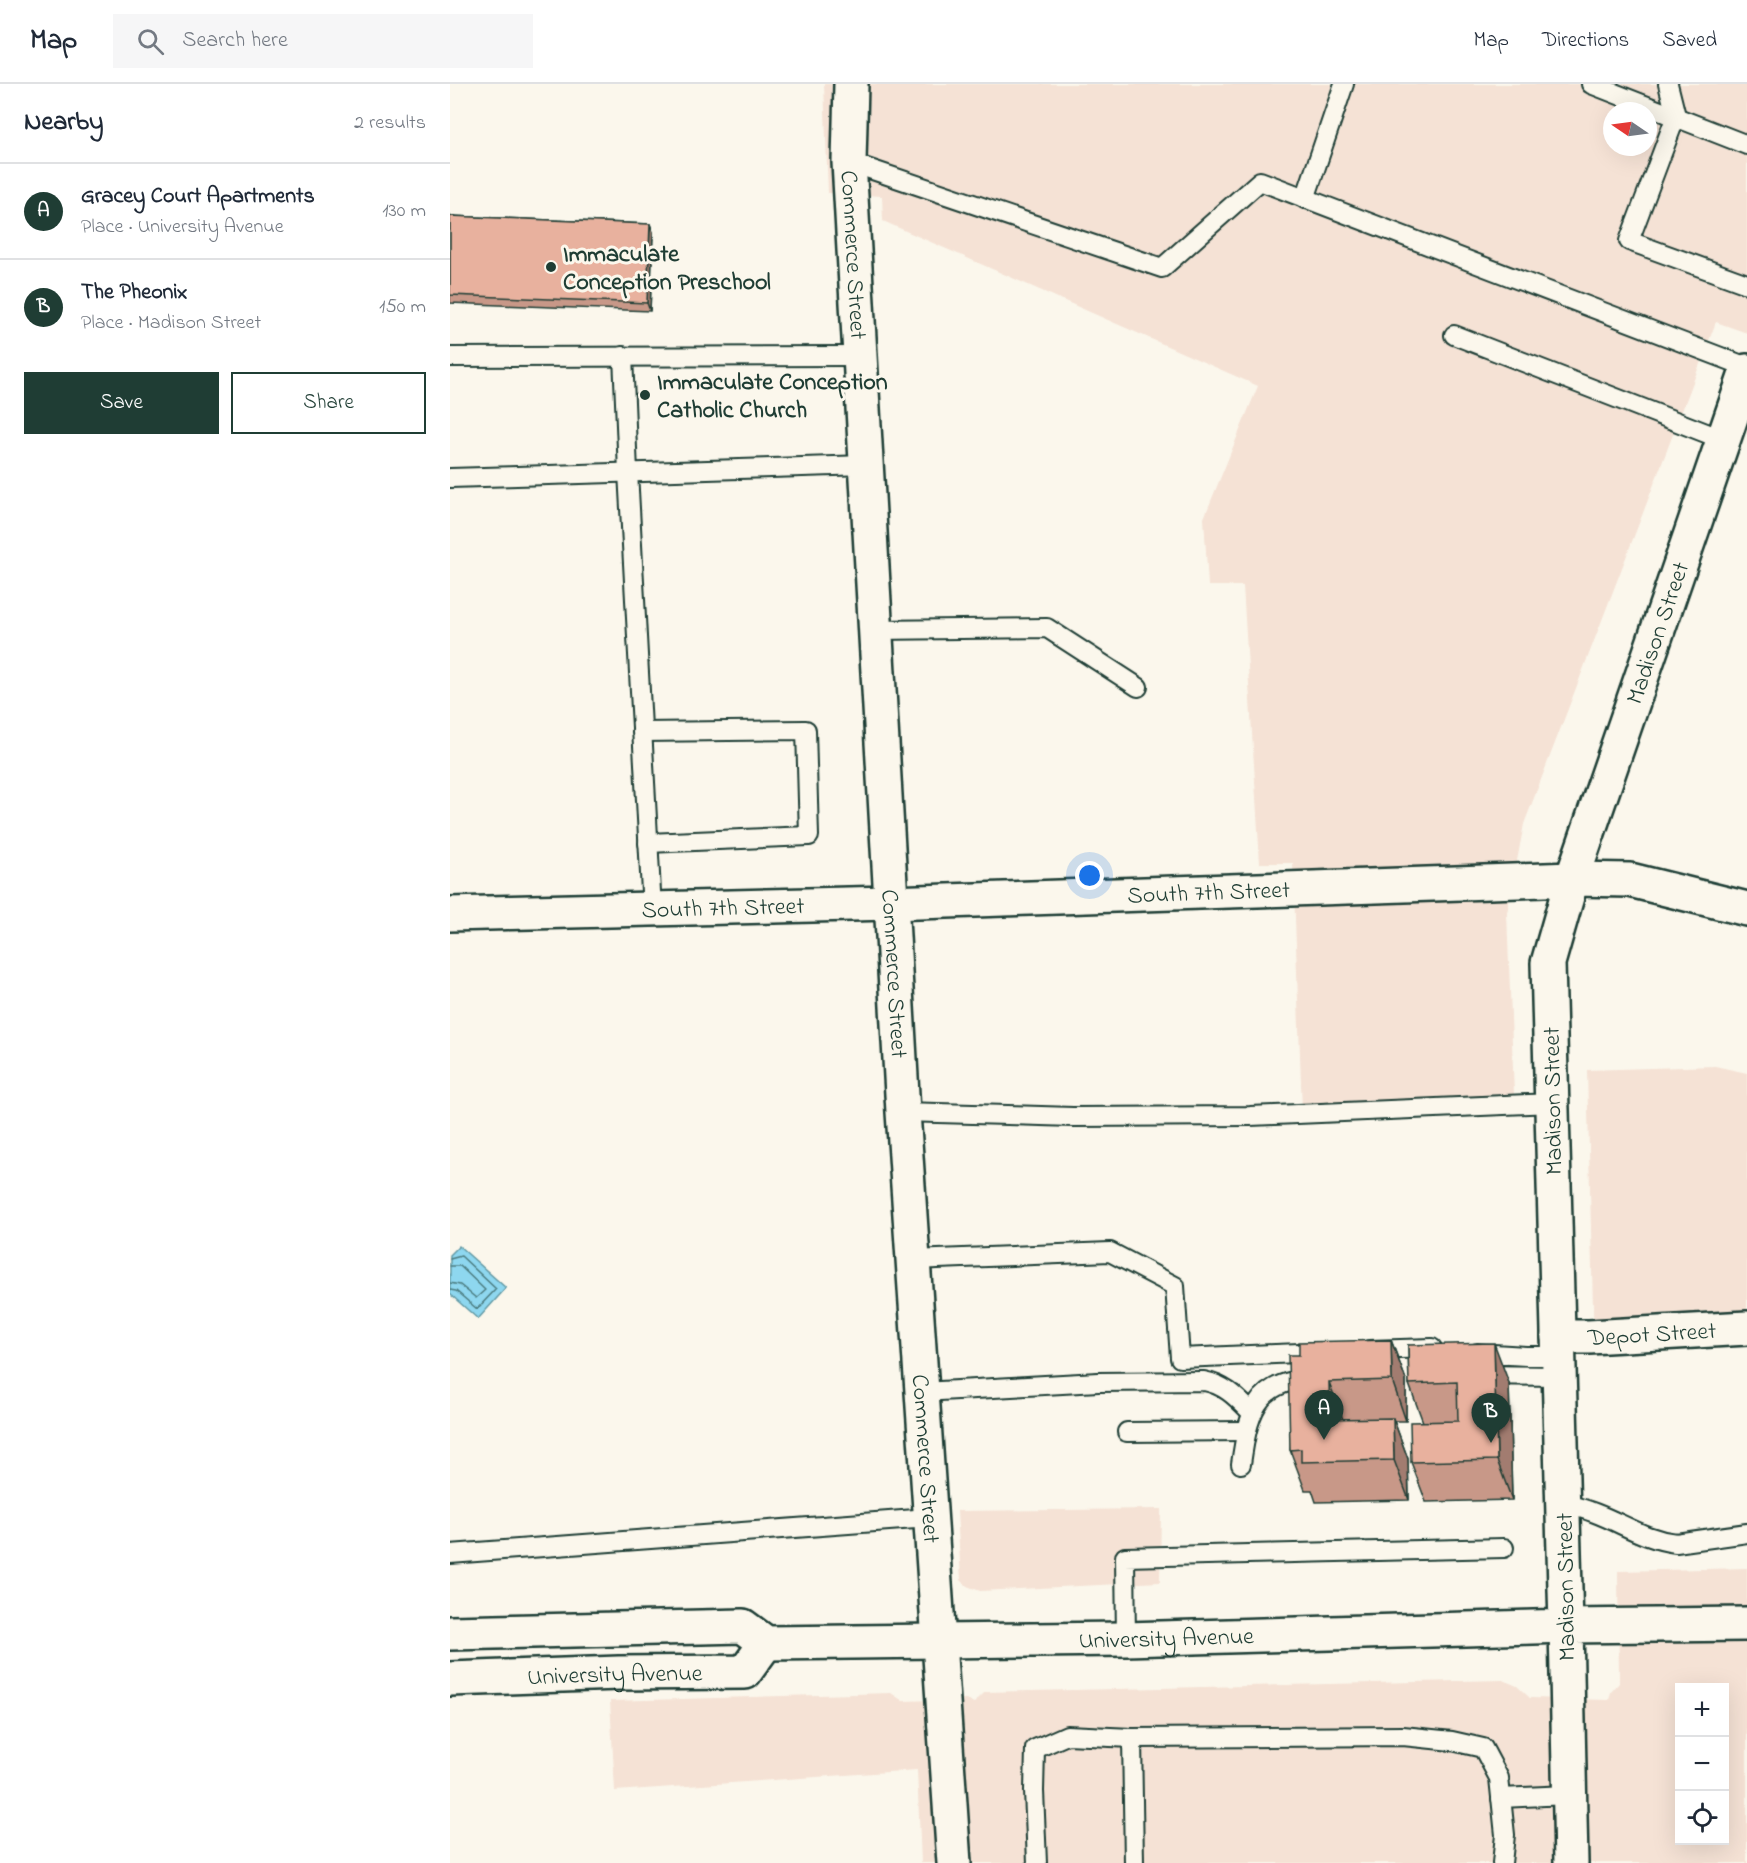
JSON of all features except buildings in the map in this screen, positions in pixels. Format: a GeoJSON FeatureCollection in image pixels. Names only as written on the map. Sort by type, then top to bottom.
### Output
{"type":"FeatureCollection","features":[{"type":"Feature","properties":{"kind":"street","name":"Commerce Street"},"geometry":{"type":"LineString","coordinates":[[851,84],[849,162],[890,903],[929,1518],[954,1863]]}},
{"type":"Feature","properties":{"kind":"street","name":"Madison Street"},"geometry":{"type":"LineString","coordinates":[[1571,1863],[1548,963],[1572,879],[1747,369]]}},
{"type":"Feature","properties":{"kind":"street","name":"South 7th Street"},"geometry":{"type":"LineString","coordinates":[[450,914],[890,903],[1572,879],[1630,880],[1747,909]]}},
{"type":"Feature","properties":{"kind":"street","name":"Depot Street"},"geometry":{"type":"LineString","coordinates":[[1558,1356],[1589,1337],[1747,1328]]}},
{"type":"Feature","properties":{"kind":"street","name":"University Avenue"},"geometry":{"type":"LineString","coordinates":[[450,1633],[743,1626],[766,1643],[1126,1639],[1566,1626],[1747,1624]]}},
{"type":"Feature","properties":{"kind":"street","name":"University Avenue"},"geometry":{"type":"LineString","coordinates":[[450,1679],[745,1671],[766,1643]]}},
{"type":"Feature","properties":{"kind":"lane"},"geometry":{"type":"LineString","coordinates":[[1305,199],[1344,84]]}},
{"type":"Feature","properties":{"kind":"lane"},"geometry":{"type":"LineString","coordinates":[[1592,84],[1747,145]]}},
{"type":"Feature","properties":{"kind":"lane"},"geometry":{"type":"LineString","coordinates":[[1668,84],[1676,116],[1629,241],[1747,284]]}},
{"type":"Feature","properties":{"kind":"lane"},"geometry":{"type":"LineString","coordinates":[[849,162],[1162,268],[1260,181],[1747,369]]}},
{"type":"Feature","properties":{"kind":"lane"},"geometry":{"type":"LineString","coordinates":[[1454,335],[1724,440]]}},
{"type":"Feature","properties":{"kind":"lane"},"geometry":{"type":"LineString","coordinates":[[623,356],[652,910]]}},
{"type":"Feature","properties":{"kind":"lane"},"geometry":{"type":"LineString","coordinates":[[450,357],[860,356]]}},
{"type":"Feature","properties":{"kind":"lane"},"geometry":{"type":"LineString","coordinates":[[450,478],[866,465]]}},
{"type":"Feature","properties":{"kind":"lane"},"geometry":{"type":"LineString","coordinates":[[876,630],[1047,628],[1138,687]]}},
{"type":"Feature","properties":{"kind":"lane"},"geometry":{"type":"LineString","coordinates":[[642,732],[806,730],[809,836],[648,843]]}},
{"type":"Feature","properties":{"kind":"lane"},"geometry":{"type":"LineString","coordinates":[[903,1112],[1073,1117],[1250,1116],[1552,1103]]}},
{"type":"Feature","properties":{"kind":"lane"},"geometry":{"type":"LineString","coordinates":[[913,1260],[1110,1251],[1175,1286],[1180,1358],[1455,1348],[1485,1354],[1558,1356]]}},
{"type":"Feature","properties":{"kind":"lane"},"geometry":{"type":"LineString","coordinates":[[1460,1375],[1558,1356]]}},
{"type":"Feature","properties":{"kind":"lane"},"geometry":{"type":"LineString","coordinates":[[1240,1464],[1245,1431],[1251,1412],[1264,1393],[1276,1386],[1305,1379],[1327,1378]]}},
{"type":"Feature","properties":{"kind":"lane"},"geometry":{"type":"LineString","coordinates":[[922,1392],[1098,1382],[1204,1381],[1218,1384],[1232,1392],[1251,1412]]}},
{"type":"Feature","properties":{"kind":"lane"},"geometry":{"type":"LineString","coordinates":[[1127,1432],[1245,1431]]}},
{"type":"Feature","properties":{"kind":"lane"},"geometry":{"type":"LineString","coordinates":[[1563,1503],[1596,1513],[1640,1535],[1665,1542],[1676,1543],[1747,1533]]}},
{"type":"Feature","properties":{"kind":"lane"},"geometry":{"type":"LineString","coordinates":[[450,1554],[929,1518]]}},
{"type":"Feature","properties":{"kind":"lane"},"geometry":{"type":"LineString","coordinates":[[1126,1639],[1125,1557],[1504,1548]]}},
{"type":"Feature","properties":{"kind":"lane"},"geometry":{"type":"LineString","coordinates":[[1037,1863],[1035,1749],[1067,1735],[1132,1737],[1403,1736],[1452,1741],[1483,1748],[1499,1778],[1505,1835],[1502,1863]]}},
{"type":"Feature","properties":{"kind":"lane"},"geometry":{"type":"LineString","coordinates":[[1132,1737],[1134,1863]]}},
{"type":"Feature","properties":{"kind":"lane"},"geometry":{"type":"LineString","coordinates":[[1501,1798],[1569,1795]]}},
{"type":"Feature","properties":{"kind":"shaded area"},"geometry":{"type":"Polygon","coordinates":[[[824,84],[1747,84],[1747,333],[1716,322],[1524,824],[1507,913],[1514,1094],[1302,1110],[1293,863],[1260,863],[1243,586],[1208,586],[1204,518],[1258,386],[883,221],[882,196],[828,193],[824,84]]]}},
{"type":"Feature","properties":{"kind":"shaded area"},"geometry":{"type":"Polygon","coordinates":[[[1715,1066],[1747,1073],[1747,1341],[1594,1348],[1587,1070],[1715,1066]]]}},
{"type":"Feature","properties":{"kind":"shaded area"},"geometry":{"type":"Polygon","coordinates":[[[1161,1509],[1160,1582],[980,1591],[967,1586],[961,1580],[957,1511],[1161,1509]]]}},
{"type":"Feature","properties":{"kind":"shaded area"},"geometry":{"type":"Polygon","coordinates":[[[1747,1568],[1747,1863],[921,1863],[917,1770],[615,1791],[610,1701],[891,1693],[903,1701],[966,1699],[974,1703],[985,1692],[1503,1680],[1517,1686],[1530,1698],[1609,1700],[1611,1692],[1619,1683],[1618,1571],[1747,1568]]]}},
{"type":"Feature","properties":{"kind":"water"},"geometry":{"type":"Polygon","coordinates":[[[459,1246],[506,1288],[478,1319],[450,1294],[450,1255],[459,1246]]]}},
{"type":"Feature","properties":{"kind":"place","name":"Immaculate Conception Preschool"},"geometry":{"type":"Point","coordinates":[551,267]}},
{"type":"Feature","properties":{"kind":"place","name":"Immaculate Conception Catholic Church"},"geometry":{"type":"Point","coordinates":[645,395]}},
{"type":"Feature","properties":{"kind":"place","name":"Gracey Court Apartments"},"geometry":{"type":"Point","coordinates":[1324,1440]}},
{"type":"Feature","properties":{"kind":"place","name":"The Pheonix"},"geometry":{"type":"Point","coordinates":[1491,1443]}}]}
